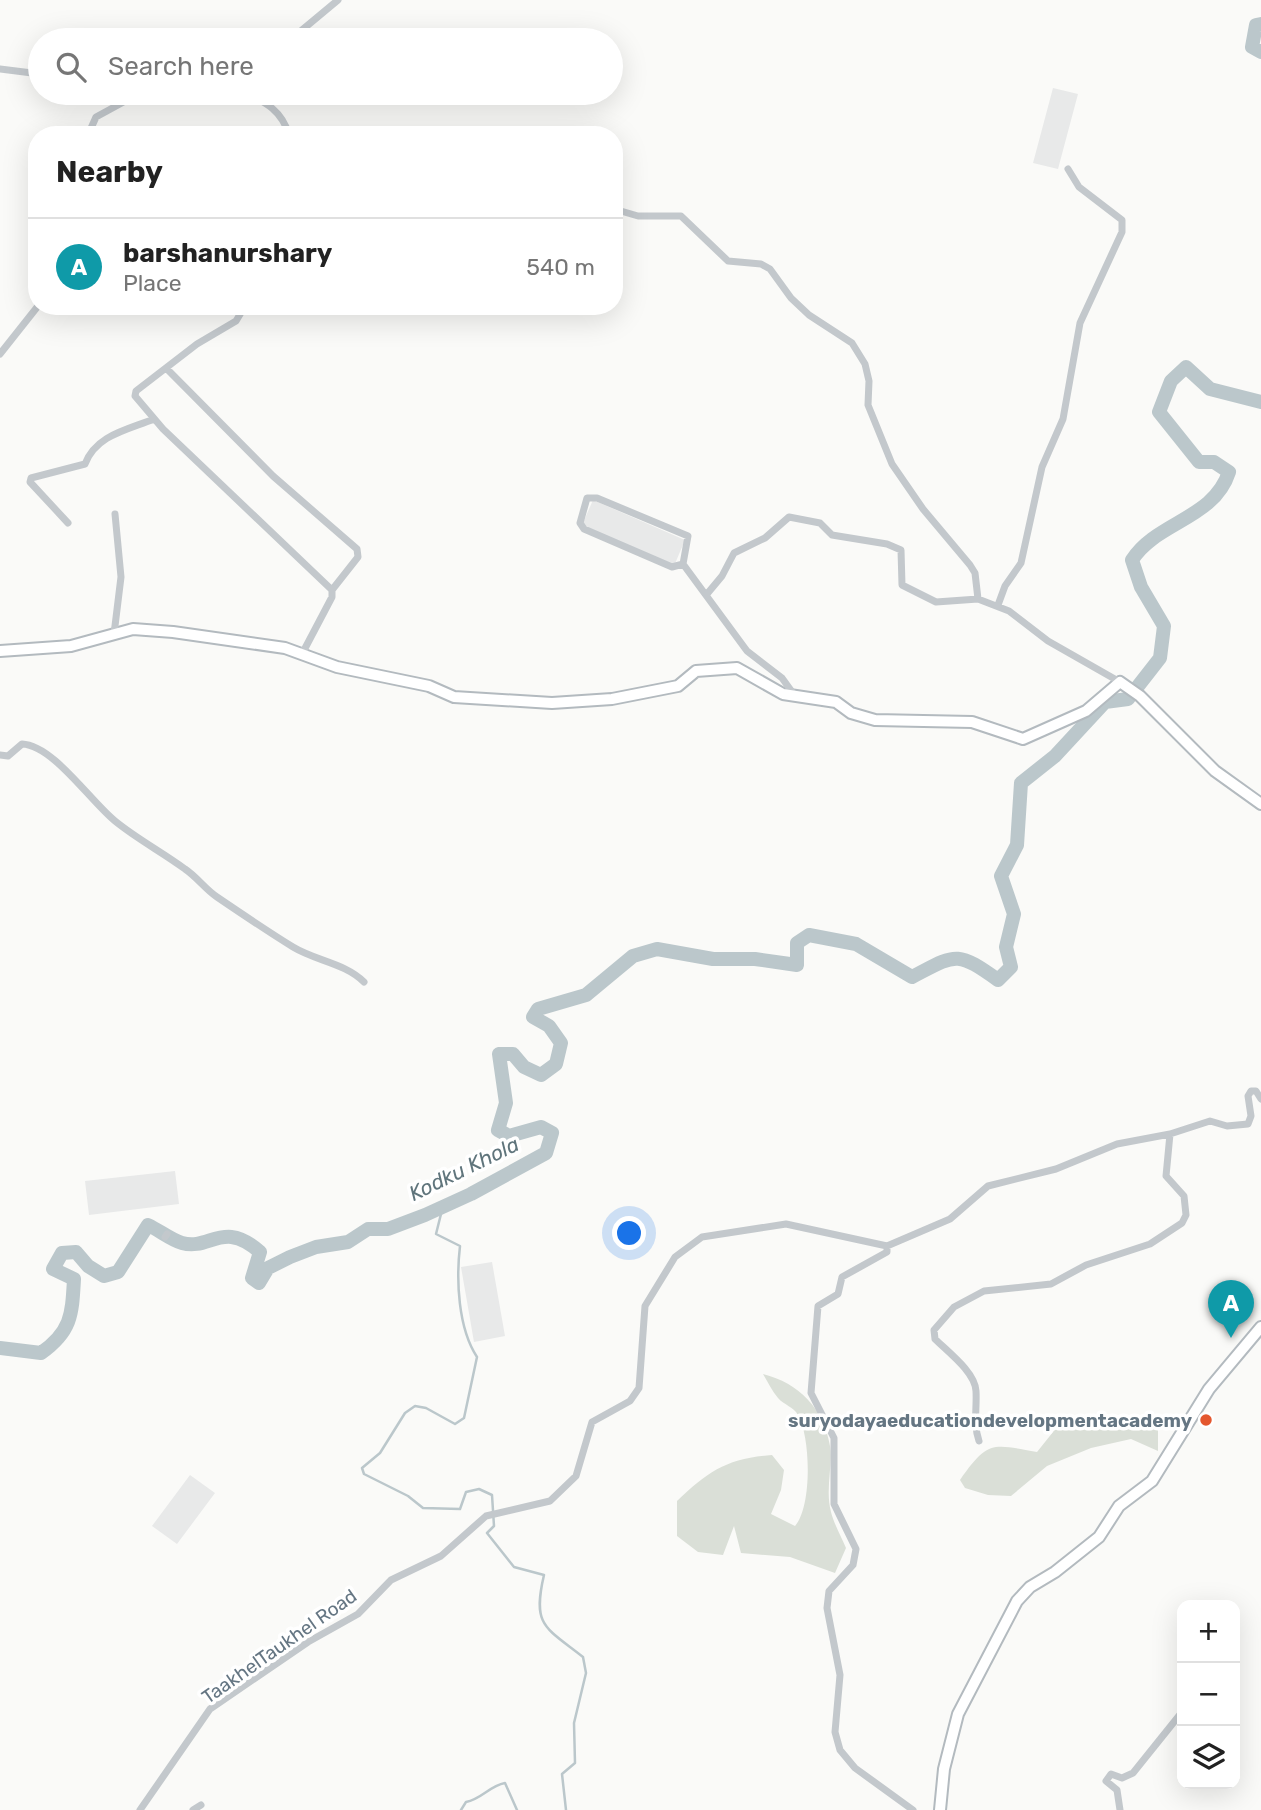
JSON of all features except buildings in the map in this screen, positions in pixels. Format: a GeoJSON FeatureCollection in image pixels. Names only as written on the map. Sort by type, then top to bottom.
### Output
{"type":"FeatureCollection","features":[{"type":"Feature","properties":{"kind":"street"},"geometry":{"type":"LineString","coordinates":[[304,28],[338,0]]}},
{"type":"Feature","properties":{"kind":"street"},"geometry":{"type":"LineString","coordinates":[[0,69],[28,72]]}},
{"type":"Feature","properties":{"kind":"street"},"geometry":{"type":"LineString","coordinates":[[92,126],[96,117],[118,105]]}},
{"type":"Feature","properties":{"kind":"street"},"geometry":{"type":"LineString","coordinates":[[268,105],[274,108],[286,126]]}},
{"type":"Feature","properties":{"kind":"street"},"geometry":{"type":"LineString","coordinates":[[999,605],[1005,586],[1021,564],[1042,467],[1063,419],[1080,323],[1122,232],[1122,220],[1079,187],[1068,169]]}},
{"type":"Feature","properties":{"kind":"street"},"geometry":{"type":"LineString","coordinates":[[623,212],[638,216],[681,216],[728,261],[761,264],[771,269],[791,298],[809,315],[852,343],[865,364],[869,381],[868,405],[892,464],[923,509],[970,565],[975,573],[978,599]]}},
{"type":"Feature","properties":{"kind":"street"},"geometry":{"type":"LineString","coordinates":[[0,354],[31,315]]}},
{"type":"Feature","properties":{"kind":"street"},"geometry":{"type":"LineString","coordinates":[[240,315],[236,321],[197,344],[136,391],[135,396],[154,419],[332,590]]}},
{"type":"Feature","properties":{"kind":"street"},"geometry":{"type":"LineString","coordinates":[[167,369],[273,476],[357,549],[358,557],[332,590],[332,597],[302,654]]}},
{"type":"Feature","properties":{"kind":"street"},"geometry":{"type":"LineString","coordinates":[[68,523],[30,482],[31,478],[85,464],[93,446],[102,440],[154,419]]}},
{"type":"Feature","properties":{"kind":"street"},"geometry":{"type":"LineString","coordinates":[[683,564],[672,567],[584,528],[579,523],[587,498],[597,498],[688,536],[683,564],[747,652],[782,678],[795,696]]}},
{"type":"Feature","properties":{"kind":"street"},"geometry":{"type":"LineString","coordinates":[[114,634],[121,577],[115,514]]}},
{"type":"Feature","properties":{"kind":"street"},"geometry":{"type":"LineString","coordinates":[[707,594],[722,576],[734,553],[765,538],[789,517],[820,523],[832,535],[887,544],[901,550],[902,585],[936,602],[978,599],[999,605],[1048,640],[1140,696],[1215,771],[1261,804]]}},
{"type":"Feature","properties":{"kind":"street"},"geometry":{"type":"LineString","coordinates":[[0,650],[71,646],[133,629],[173,632],[285,648],[337,667],[429,686],[454,697],[552,702],[611,699],[678,686],[696,671],[737,668],[783,694],[836,702],[851,713],[875,720],[972,722],[1023,739],[1086,711],[1123,684]]}},
{"type":"Feature","properties":{"kind":"street"},"geometry":{"type":"LineString","coordinates":[[0,755],[8,755],[22,744],[29,744],[86,788],[113,820],[187,870],[217,897],[297,949],[330,964],[348,968],[364,982]]}},
{"type":"Feature","properties":{"kind":"street"},"geometry":{"type":"LineString","coordinates":[[913,1810],[856,1768],[840,1749],[835,1732],[840,1675],[827,1608],[829,1591],[853,1565],[856,1549],[834,1504],[834,1438],[811,1393],[818,1306],[838,1294],[842,1277],[887,1252],[887,1246],[950,1219],[988,1186],[1056,1169],[1117,1144],[1158,1134],[1170,1134],[1210,1121],[1227,1126],[1248,1124],[1251,1116],[1248,1096],[1251,1091],[1256,1091],[1261,1099]]}},
{"type":"Feature","properties":{"kind":"street"},"geometry":{"type":"LineString","coordinates":[[979,1441],[973,1423],[976,1388],[959,1362],[935,1339],[934,1330],[954,1307],[984,1291],[1051,1284],[1086,1265],[1150,1244],[1182,1223],[1186,1215],[1184,1196],[1167,1176],[1170,1134]]}},
{"type":"Feature","properties":{"kind":"street","name":"TaakhelTaukhel Road"},"geometry":{"type":"LineString","coordinates":[[140,1810],[210,1709],[308,1642],[358,1614],[391,1580],[441,1556],[486,1516],[550,1501],[576,1476],[592,1422],[630,1401],[639,1388],[645,1306],[675,1257],[702,1237],[786,1224],[887,1246]]}},
{"type":"Feature","properties":{"kind":"street"},"geometry":{"type":"LineString","coordinates":[[940,1810],[944,1769],[958,1714],[1017,1601],[1030,1587],[1055,1572],[1099,1537],[1119,1506],[1152,1480],[1209,1389],[1261,1327]]}},
{"type":"Feature","properties":{"kind":"street"},"geometry":{"type":"LineString","coordinates":[[1120,1810],[1117,1790],[1106,1781],[1111,1774],[1122,1778],[1133,1773],[1177,1718]]}},
{"type":"Feature","properties":{"kind":"street"},"geometry":{"type":"LineString","coordinates":[[193,1810],[201,1805]]}},
{"type":"Feature","properties":{"kind":"shaded area"},"geometry":{"type":"Polygon","coordinates":[[[1053,88],[1078,94],[1058,169],[1033,163],[1053,88]]]}},
{"type":"Feature","properties":{"kind":"shaded area"},"geometry":{"type":"Polygon","coordinates":[[[593,500],[685,540],[674,566],[582,525],[593,500]]]}},
{"type":"Feature","properties":{"kind":"shaded area"},"geometry":{"type":"Polygon","coordinates":[[[175,1171],[179,1204],[89,1215],[85,1181],[175,1171]]]}},
{"type":"Feature","properties":{"kind":"shaded area"},"geometry":{"type":"Polygon","coordinates":[[[492,1262],[505,1336],[474,1342],[461,1267],[492,1262]]]}},
{"type":"Feature","properties":{"kind":"shaded area"},"geometry":{"type":"Polygon","coordinates":[[[763,1374],[788,1384],[808,1400],[816,1409],[827,1433],[831,1454],[829,1503],[846,1548],[835,1573],[790,1557],[741,1553],[734,1526],[723,1555],[698,1552],[677,1536],[677,1501],[709,1474],[743,1459],[772,1455],[784,1470],[781,1490],[771,1514],[795,1526],[801,1517],[808,1472],[802,1426],[796,1412],[778,1398],[763,1374]]]}},
{"type":"Feature","properties":{"kind":"shaded area"},"geometry":{"type":"Polygon","coordinates":[[[1100,1418],[1158,1426],[1158,1451],[1131,1439],[1091,1448],[1047,1466],[1011,1496],[988,1495],[965,1488],[960,1480],[985,1451],[1010,1447],[1037,1452],[1057,1427],[1100,1418]]]}},
{"type":"Feature","properties":{"kind":"shaded area"},"geometry":{"type":"Polygon","coordinates":[[[190,1475],[215,1493],[177,1544],[152,1526],[190,1475]]]}},
{"type":"Feature","properties":{"kind":"waterway","name":"Kodku Khola"},"geometry":{"type":"LineString","coordinates":[[1261,24],[1256,25],[1252,47],[1261,52]]}},
{"type":"Feature","properties":{"kind":"waterway","name":"Kodku Khola"},"geometry":{"type":"LineString","coordinates":[[0,1348],[41,1353],[65,1329],[71,1312],[74,1279],[53,1269],[62,1253],[76,1252],[88,1266],[104,1276],[118,1272],[148,1225],[182,1243],[236,1238],[260,1252],[252,1278],[259,1283],[268,1268],[290,1257],[316,1247],[348,1242],[368,1229],[388,1229],[425,1215],[471,1194],[546,1153],[552,1133],[541,1127],[509,1136],[498,1130],[506,1103],[499,1054],[513,1054],[524,1067],[541,1075],[556,1064],[561,1043],[549,1026],[533,1017],[538,1009],[586,995],[633,956],[657,949],[713,959],[755,959],[797,965],[797,943],[809,935],[856,944],[912,977],[947,960],[956,959],[973,964],[998,980],[1011,967],[1006,947],[1014,914],[1001,876],[1017,845],[1021,783],[1055,756],[1105,702],[1128,699],[1160,658],[1164,626],[1141,587],[1132,560],[1142,547],[1155,537],[1211,500],[1222,488],[1229,472],[1214,462],[1199,462],[1159,412],[1171,381],[1186,367],[1210,389],[1261,402]]}},
{"type":"Feature","properties":{"kind":"waterway"},"geometry":{"type":"LineString","coordinates":[[443,1206],[436,1234],[460,1246],[458,1274],[462,1318],[477,1357],[464,1418],[455,1424],[426,1408],[415,1406],[405,1413],[380,1453],[362,1468],[364,1474],[408,1496],[423,1508],[460,1509],[466,1492],[479,1489],[492,1495],[494,1526],[487,1533],[514,1567],[544,1575],[541,1615],[551,1631],[583,1657],[586,1673],[574,1723],[575,1763],[562,1774],[566,1810]]}},
{"type":"Feature","properties":{"kind":"waterway"},"geometry":{"type":"LineString","coordinates":[[461,1810],[466,1802],[505,1783],[517,1810]]}},
{"type":"Feature","properties":{"kind":"place","name":"barshanurshary"},"geometry":{"type":"Point","coordinates":[1231,1338]}},
{"type":"Feature","properties":{"kind":"place","name":"suryodayaeducationdevelopmentacademy"},"geometry":{"type":"Point","coordinates":[1206,1420]}}]}
